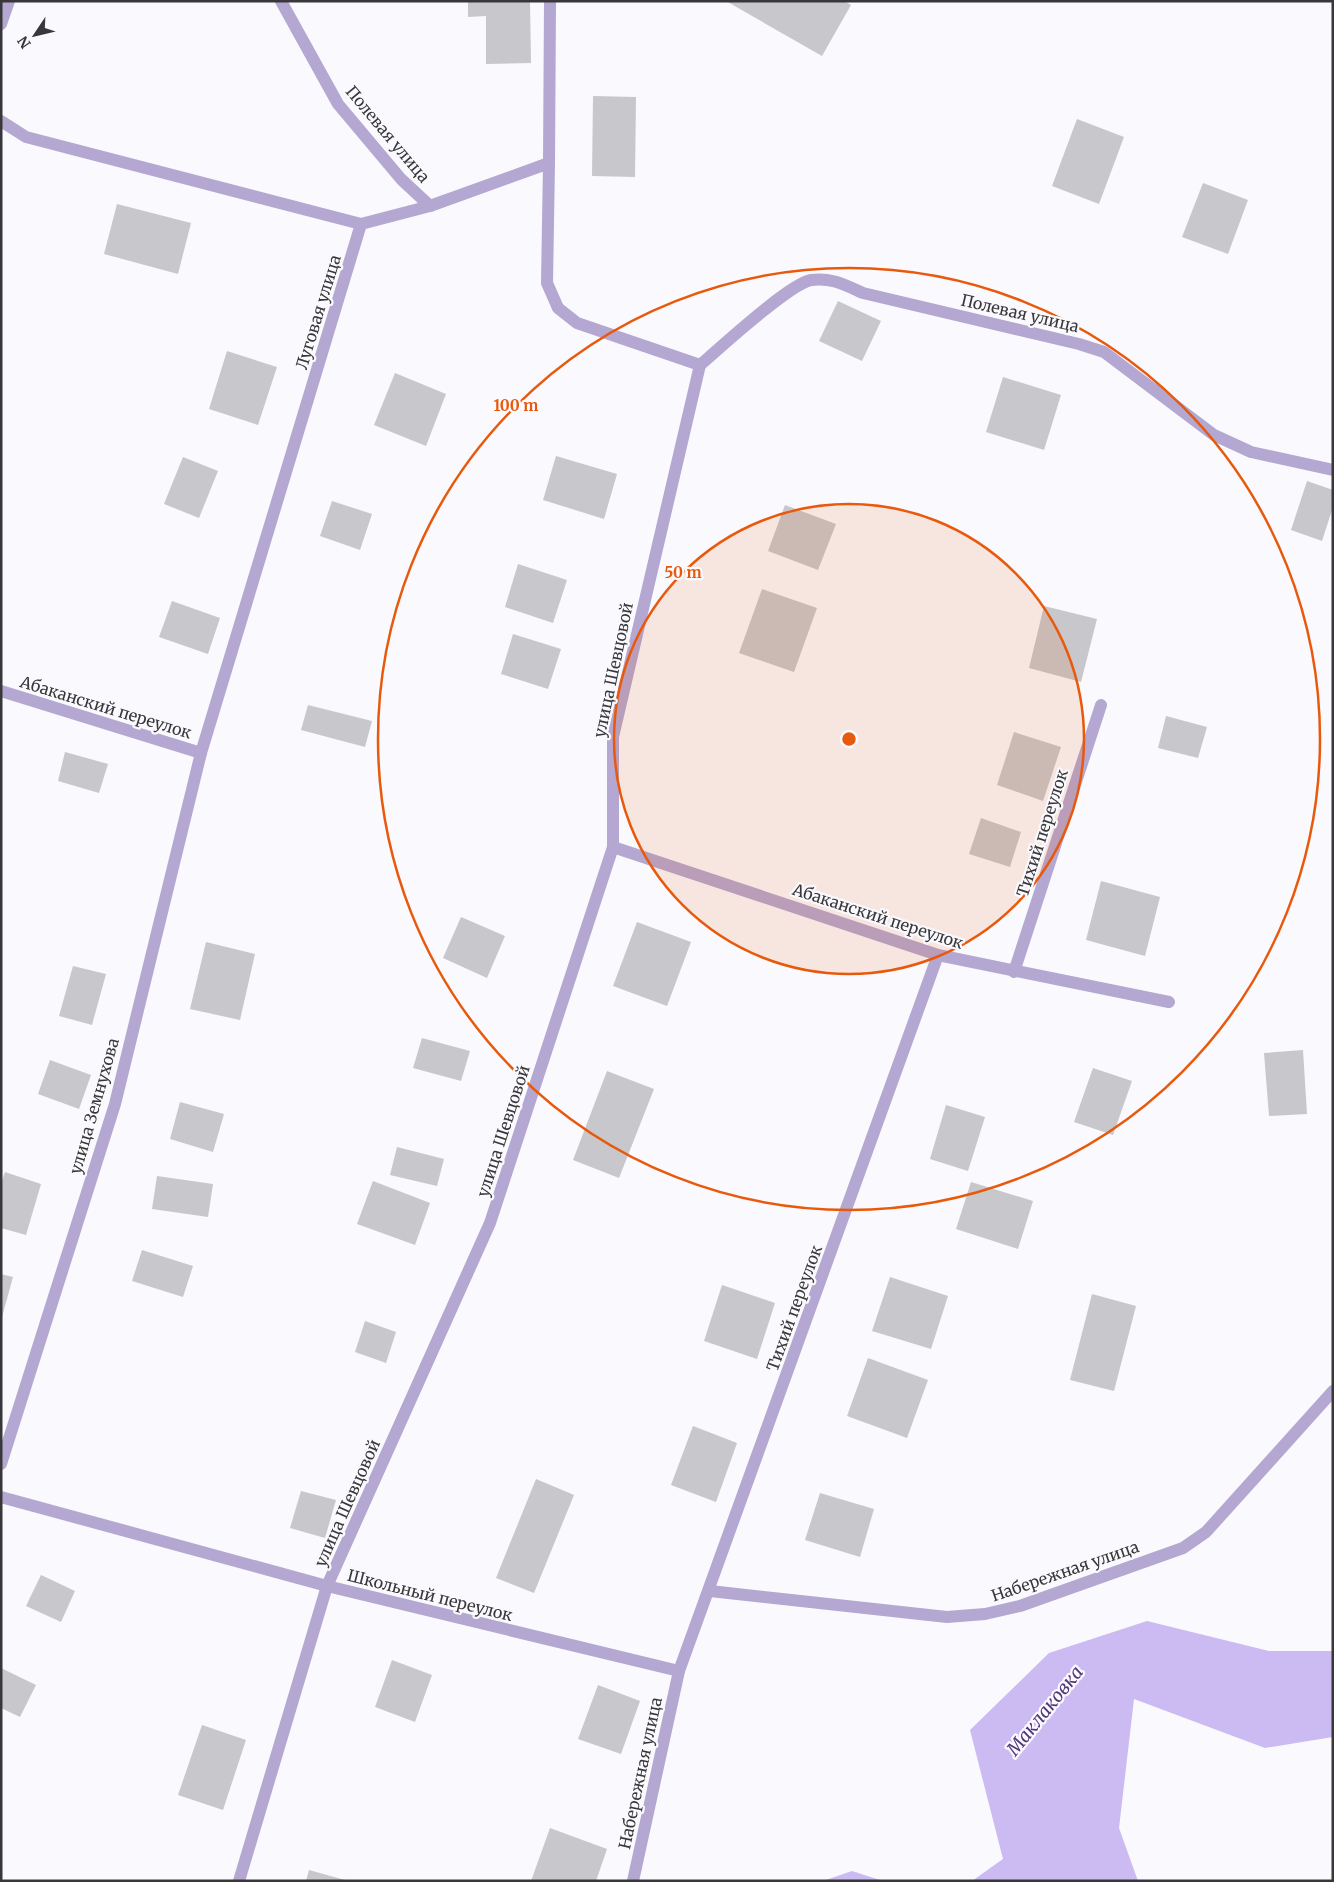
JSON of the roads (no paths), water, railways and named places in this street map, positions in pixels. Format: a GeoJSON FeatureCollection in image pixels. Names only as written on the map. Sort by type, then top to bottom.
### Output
{"type":"FeatureCollection","features":[{"type":"Feature","properties":{"kind":"street"},"geometry":{"type":"LineString","coordinates":[[1,24],[9,1]]}},
{"type":"Feature","properties":{"kind":"street","name":"Полевая улица"},"geometry":{"type":"LineString","coordinates":[[281,1],[338,104],[401,179],[430,206]]}},
{"type":"Feature","properties":{"kind":"street"},"geometry":{"type":"LineString","coordinates":[[550,1],[547,283],[558,308],[577,323],[700,365]]}},
{"type":"Feature","properties":{"kind":"street"},"geometry":{"type":"LineString","coordinates":[[1,121],[26,137],[361,224],[430,206],[549,163]]}},
{"type":"Feature","properties":{"kind":"street","name":"Луговая улица"},"geometry":{"type":"LineString","coordinates":[[201,753],[361,224]]}},
{"type":"Feature","properties":{"kind":"street","name":"Полевая улица"},"geometry":{"type":"LineString","coordinates":[[700,365],[773,303],[809,280],[833,280],[863,292],[1079,344],[1104,352],[1214,435],[1251,452],[1333,470]]}},
{"type":"Feature","properties":{"kind":"street","name":"улица Шевцовой"},"geometry":{"type":"LineString","coordinates":[[239,1881],[327,1586],[490,1223],[613,847],[613,737],[700,365]]}},
{"type":"Feature","properties":{"kind":"street","name":"Абаканский переулок"},"geometry":{"type":"LineString","coordinates":[[1,692],[201,753]]}},
{"type":"Feature","properties":{"kind":"street","name":"Тихий переулок"},"geometry":{"type":"LineString","coordinates":[[1014,972],[1101,705]]}},
{"type":"Feature","properties":{"kind":"street","name":"улица Земнухова"},"geometry":{"type":"LineString","coordinates":[[1,1464],[114,1104],[201,753]]}},
{"type":"Feature","properties":{"kind":"street","name":"Абаканский переулок"},"geometry":{"type":"LineString","coordinates":[[613,847],[938,955],[1014,972],[1169,1002]]}},
{"type":"Feature","properties":{"kind":"street","name":"Тихий переулок"},"geometry":{"type":"LineString","coordinates":[[679,1672],[710,1591],[938,955]]}},
{"type":"Feature","properties":{"kind":"street","name":"Набережная улица"},"geometry":{"type":"LineString","coordinates":[[710,1591],[947,1618],[985,1614],[1020,1606],[1183,1548],[1206,1532],[1333,1391]]}},
{"type":"Feature","properties":{"kind":"street","name":"Школьный переулок"},"geometry":{"type":"LineString","coordinates":[[1,1497],[327,1586],[679,1672]]}},
{"type":"Feature","properties":{"kind":"street","name":"Набережная улица"},"geometry":{"type":"LineString","coordinates":[[634,1881],[679,1672]]}},
{"type":"Feature","properties":{"kind":"water","name":"Маклаковка"},"geometry":{"type":"Polygon","coordinates":[[[1147,1621],[1269,1651],[1333,1651],[1333,1737],[1265,1748],[1134,1699],[1119,1828],[1138,1881],[972,1881],[1003,1859],[970,1730],[1049,1653],[1147,1621]]]}},
{"type":"Feature","properties":{"kind":"water"},"geometry":{"type":"Polygon","coordinates":[[[852,1871],[883,1881],[823,1881],[852,1871]]]}}]}
